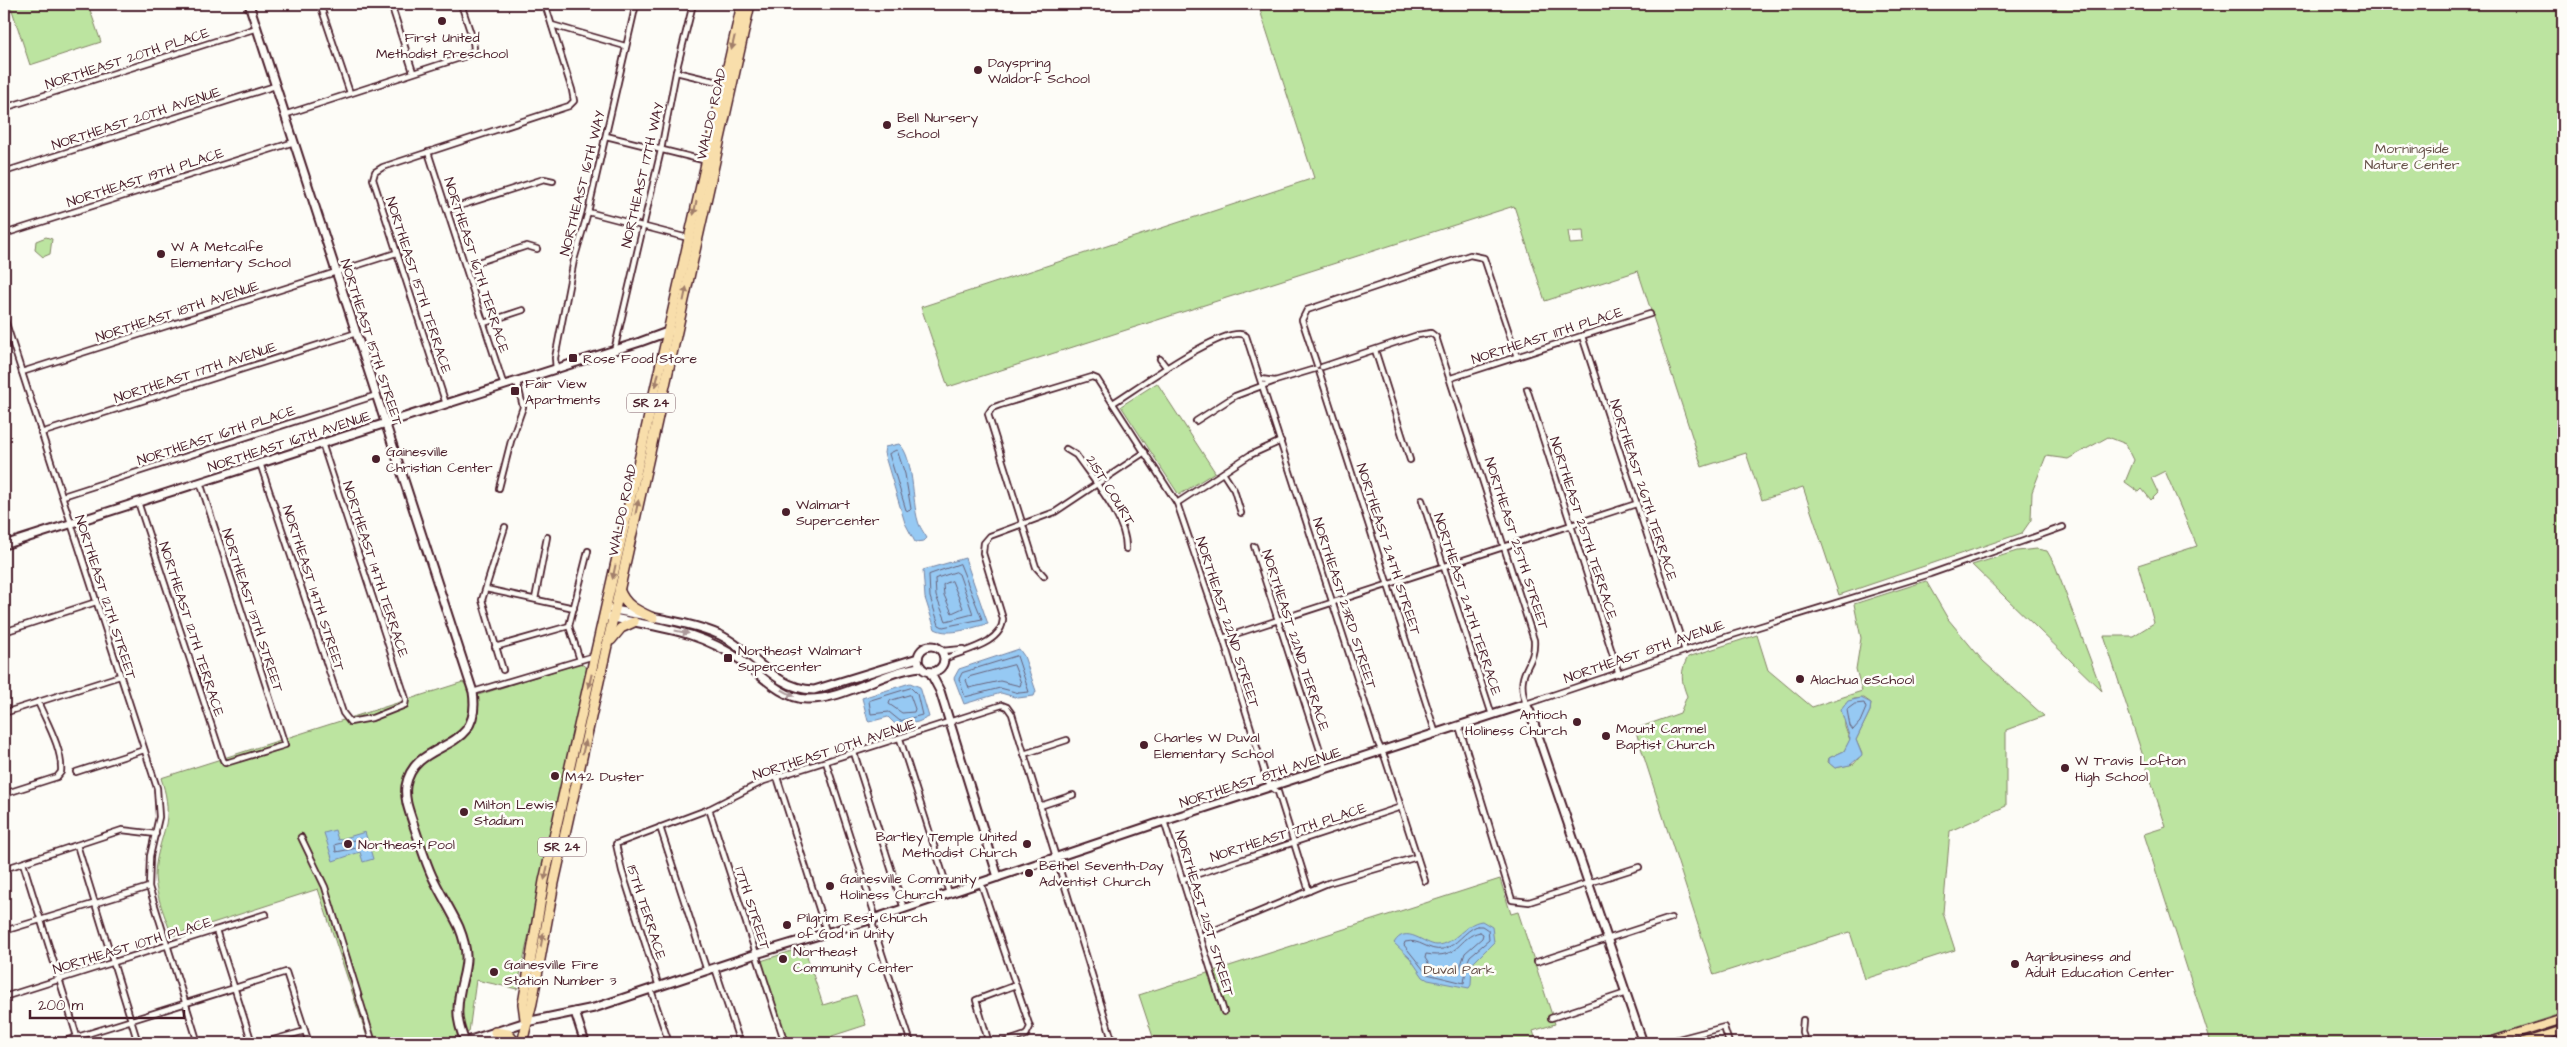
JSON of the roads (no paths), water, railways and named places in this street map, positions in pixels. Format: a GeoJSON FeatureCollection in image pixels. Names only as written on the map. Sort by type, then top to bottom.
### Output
{"type":"FeatureCollection","features":[{"type":"Feature","properties":{"kind":"highway","name":"SR 24"},"geometry":{"type":"LineString","coordinates":[[728,84],[742,4]]}},
{"type":"Feature","properties":{"kind":"highway","name":"WALDO ROAD"},"geometry":{"type":"LineString","coordinates":[[526,1022],[523,1004],[531,948],[595,656],[619,589],[710,162],[728,84],[750,4]]}},
{"type":"Feature","properties":{"kind":"highway","name":"WALDO ROAD"},"geometry":{"type":"LineString","coordinates":[[522,1043],[532,1003],[554,883],[607,647],[609,613],[674,330],[678,282],[693,239]]}},
{"type":"Feature","properties":{"kind":"highway"},"geometry":{"type":"LineString","coordinates":[[619,589],[622,598],[630,606],[653,618]]}},
{"type":"Feature","properties":{"kind":"highway"},"geometry":{"type":"LineString","coordinates":[[607,647],[620,628],[634,622]]}},
{"type":"Feature","properties":{"kind":"highway"},"geometry":{"type":"LineString","coordinates":[[495,1032],[508,1034],[516,1043]]}},
{"type":"Feature","properties":{"kind":"main road"},"geometry":{"type":"LineString","coordinates":[[2487,1043],[2563,1019]]}},
{"type":"Feature","properties":{"kind":"main road"},"geometry":{"type":"LineString","coordinates":[[2523,1043],[2563,1030]]}},
{"type":"Feature","properties":{"kind":"street","name":"NORTHEAST 15TH STREET"},"geometry":{"type":"LineString","coordinates":[[249,4],[274,86],[294,142],[473,692],[475,704],[473,717],[467,728],[454,742],[432,751],[418,761],[410,771],[405,794],[431,874],[458,927],[464,944],[466,970],[458,1008],[463,1043]]}},
{"type":"Feature","properties":{"kind":"street"},"geometry":{"type":"LineString","coordinates":[[320,4],[350,92]]}},
{"type":"Feature","properties":{"kind":"street"},"geometry":{"type":"LineString","coordinates":[[391,4],[413,72]]}},
{"type":"Feature","properties":{"kind":"street"},"geometry":{"type":"LineString","coordinates":[[284,114],[469,55],[474,48],[461,4]]}},
{"type":"Feature","properties":{"kind":"street"},"geometry":{"type":"LineString","coordinates":[[428,152],[569,106],[574,101],[545,4]]}},
{"type":"Feature","properties":{"kind":"street","name":"NORTHEAST 16TH WAY"},"geometry":{"type":"LineString","coordinates":[[556,369],[555,358],[570,278],[588,212],[636,4]]}},
{"type":"Feature","properties":{"kind":"street","name":"NORTHEAST 17TH WAY"},"geometry":{"type":"LineString","coordinates":[[614,351],[693,4]]}},
{"type":"Feature","properties":{"kind":"street"},"geometry":{"type":"LineString","coordinates":[[552,25],[625,46]]}},
{"type":"Feature","properties":{"kind":"street","name":"NORTHEAST 20TH PLACE"},"geometry":{"type":"LineString","coordinates":[[4,108],[257,28]]}},
{"type":"Feature","properties":{"kind":"street"},"geometry":{"type":"LineString","coordinates":[[676,72],[728,84]]}},
{"type":"Feature","properties":{"kind":"street","name":"NORTHEAST 20TH AVENUE"},"geometry":{"type":"LineString","coordinates":[[4,172],[274,86]]}},
{"type":"Feature","properties":{"kind":"street"},"geometry":{"type":"LineString","coordinates":[[606,136],[710,162]]}},
{"type":"Feature","properties":{"kind":"street","name":"NORTHEAST 19TH PLACE"},"geometry":{"type":"LineString","coordinates":[[4,234],[294,142]]}},
{"type":"Feature","properties":{"kind":"street","name":"NORTHEAST 15TH TERRACE"},"geometry":{"type":"LineString","coordinates":[[428,152],[383,167],[375,174],[374,186],[446,404]]}},
{"type":"Feature","properties":{"kind":"street","name":"NORTHEAST 16TH TERRACE"},"geometry":{"type":"LineString","coordinates":[[428,152],[504,386]]}},
{"type":"Feature","properties":{"kind":"street"},"geometry":{"type":"LineString","coordinates":[[447,210],[544,179],[552,181]]}},
{"type":"Feature","properties":{"kind":"street"},"geometry":{"type":"LineString","coordinates":[[588,212],[693,239]]}},
{"type":"Feature","properties":{"kind":"street"},"geometry":{"type":"LineString","coordinates":[[466,266],[527,246],[537,250]]}},
{"type":"Feature","properties":{"kind":"street","name":"NORTHEAST 18TH AVENUE"},"geometry":{"type":"LineString","coordinates":[[22,372],[396,253]]}},
{"type":"Feature","properties":{"kind":"street","name":"NORTHEAST 24TH STREET"},"geometry":{"type":"LineString","coordinates":[[1436,734],[1302,320],[1307,310],[1470,255],[1484,258],[1517,357]]}},
{"type":"Feature","properties":{"kind":"street"},"geometry":{"type":"LineString","coordinates":[[484,323],[523,310]]}},
{"type":"Feature","properties":{"kind":"street","name":"NORTHEAST 11TH PLACE"},"geometry":{"type":"LineString","coordinates":[[1451,378],[1650,314]]}},
{"type":"Feature","properties":{"kind":"street","name":"NORTHEAST 12TH STREET"},"geometry":{"type":"LineString","coordinates":[[4,317],[158,788],[159,817],[148,873],[149,887],[198,1043]]}},
{"type":"Feature","properties":{"kind":"street","name":"NORTHEAST 16TH AVENUE"},"geometry":{"type":"LineString","coordinates":[[4,545],[614,351],[674,330]]}},
{"type":"Feature","properties":{"kind":"street","name":"NORTHEAST 17TH AVENUE"},"geometry":{"type":"LineString","coordinates":[[42,433],[356,332]]}},
{"type":"Feature","properties":{"kind":"street","name":"NORTHEAST 23RD STREET"},"geometry":{"type":"LineString","coordinates":[[1167,368],[1206,344],[1229,334],[1242,333],[1248,341],[1332,601],[1426,881]]}},
{"type":"Feature","properties":{"kind":"street","name":"NORTHEAST 25TH STREET"},"geometry":{"type":"LineString","coordinates":[[1375,350],[1418,335],[1432,335],[1440,345],[1534,640],[1533,654],[1521,682],[1526,704],[1643,1043]]}},
{"type":"Feature","properties":{"kind":"street","name":"NORTHEAST 26TH TERRACE"},"geometry":{"type":"LineString","coordinates":[[1582,336],[1685,651]]}},
{"type":"Feature","properties":{"kind":"street"},"geometry":{"type":"LineString","coordinates":[[1196,421],[1235,396],[1275,381],[1375,350],[1410,460]]}},
{"type":"Feature","properties":{"kind":"street"},"geometry":{"type":"LineString","coordinates":[[1113,403],[1167,368],[1160,359]]}},
{"type":"Feature","properties":{"kind":"street","name":"NORTHEAST 22ND STREET"},"geometry":{"type":"LineString","coordinates":[[1022,525],[988,414],[992,408],[1000,405],[1092,377],[1097,379],[1177,503],[1271,787],[1278,792],[1309,891]]}},
{"type":"Feature","properties":{"kind":"street"},"geometry":{"type":"LineString","coordinates":[[1261,379],[1275,381]]}},
{"type":"Feature","properties":{"kind":"street"},"geometry":{"type":"LineString","coordinates":[[499,488],[511,441],[523,407],[518,381]]}},
{"type":"Feature","properties":{"kind":"street","name":"NORTHEAST 25TH TERRACE"},"geometry":{"type":"LineString","coordinates":[[1527,389],[1619,674]]}},
{"type":"Feature","properties":{"kind":"street","name":"NORTHEAST 16TH PLACE"},"geometry":{"type":"LineString","coordinates":[[63,496],[377,396]]}},
{"type":"Feature","properties":{"kind":"street"},"geometry":{"type":"LineString","coordinates":[[1177,503],[1263,447],[1281,441]]}},
{"type":"Feature","properties":{"kind":"street","name":"NORTHEAST 14TH TERRACE"},"geometry":{"type":"LineString","coordinates":[[322,443],[400,681],[405,703],[396,709],[358,723],[347,720]]}},
{"type":"Feature","properties":{"kind":"street","name":"21ST COURT"},"geometry":{"type":"LineString","coordinates":[[1066,450],[1076,455],[1121,523],[1126,536],[1126,550]]}},
{"type":"Feature","properties":{"kind":"street"},"geometry":{"type":"LineString","coordinates":[[940,691],[938,669],[944,659],[994,638],[1003,626],[1003,619],[983,553],[984,543],[990,536],[1055,512],[1145,452]]}},
{"type":"Feature","properties":{"kind":"street","name":"NORTHEAST 14TH STREET"},"geometry":{"type":"LineString","coordinates":[[260,463],[323,655],[347,720]]}},
{"type":"Feature","properties":{"kind":"street"},"geometry":{"type":"LineString","coordinates":[[1223,473],[1234,490],[1241,512]]}},
{"type":"Feature","properties":{"kind":"street","name":"NORTHEAST 13TH STREET"},"geometry":{"type":"LineString","coordinates":[[200,482],[285,746],[225,763]]}},
{"type":"Feature","properties":{"kind":"street","name":"NORTHEAST 24TH TERRACE"},"geometry":{"type":"LineString","coordinates":[[1422,500],[1492,715]]}},
{"type":"Feature","properties":{"kind":"street","name":"NORTHEAST 12TH TERRACE"},"geometry":{"type":"LineString","coordinates":[[138,502],[225,763]]}},
{"type":"Feature","properties":{"kind":"street"},"geometry":{"type":"LineString","coordinates":[[1223,638],[1332,601],[1636,504]]}},
{"type":"Feature","properties":{"kind":"street"},"geometry":{"type":"LineString","coordinates":[[1022,525],[1036,568],[1044,576]]}},
{"type":"Feature","properties":{"kind":"street"},"geometry":{"type":"LineString","coordinates":[[502,670],[483,609],[482,600],[505,527]]}},
{"type":"Feature","properties":{"kind":"street","name":"NORTHEAST 8TH AVENUE"},"geometry":{"type":"LineString","coordinates":[[463,1043],[526,1022],[575,1012],[651,990],[756,954],[827,934],[1164,821],[1436,734],[1685,651],[1930,574],[2063,527]]}},
{"type":"Feature","properties":{"kind":"street"},"geometry":{"type":"LineString","coordinates":[[535,599],[547,537]]}},
{"type":"Feature","properties":{"kind":"street","name":"NORTHEAST 22ND TERRACE"},"geometry":{"type":"LineString","coordinates":[[1254,546],[1326,769]]}},
{"type":"Feature","properties":{"kind":"street"},"geometry":{"type":"LineString","coordinates":[[580,660],[569,626],[588,551]]}},
{"type":"Feature","properties":{"kind":"street"},"geometry":{"type":"LineString","coordinates":[[486,589],[574,608]]}},
{"type":"Feature","properties":{"kind":"street"},"geometry":{"type":"LineString","coordinates":[[4,632],[96,602]]}},
{"type":"Feature","properties":{"kind":"street"},"geometry":{"type":"LineString","coordinates":[[609,613],[653,618],[714,632],[788,685],[800,690],[814,690],[918,658]]}},
{"type":"Feature","properties":{"kind":"street"},"geometry":{"type":"LineString","coordinates":[[609,613],[634,622],[706,639],[782,691],[794,697],[807,699],[830,695],[896,672],[921,667],[930,672],[940,691],[998,877]]}},
{"type":"Feature","properties":{"kind":"street"},"geometry":{"type":"LineString","coordinates":[[495,648],[569,626]]}},
{"type":"Feature","properties":{"kind":"street"},"geometry":{"type":"LineString","coordinates":[[921,667],[918,658],[920,651],[927,647],[933,646],[940,651],[944,659]]}},
{"type":"Feature","properties":{"kind":"street"},"geometry":{"type":"LineString","coordinates":[[940,651],[967,648]]}},
{"type":"Feature","properties":{"kind":"street"},"geometry":{"type":"LineString","coordinates":[[473,692],[595,656]]}},
{"type":"Feature","properties":{"kind":"street"},"geometry":{"type":"LineString","coordinates":[[748,666],[752,659]]}},
{"type":"Feature","properties":{"kind":"street"},"geometry":{"type":"LineString","coordinates":[[930,672],[938,669]]}},
{"type":"Feature","properties":{"kind":"street"},"geometry":{"type":"LineString","coordinates":[[4,713],[120,676]]}},
{"type":"Feature","properties":{"kind":"street"},"geometry":{"type":"LineString","coordinates":[[4,794],[56,777],[61,772],[62,765],[38,702]]}},
{"type":"Feature","properties":{"kind":"street","name":"NORTHEAST 10TH AVENUE"},"geometry":{"type":"LineString","coordinates":[[616,844],[709,809],[777,777],[900,739],[996,706],[1007,707],[1012,714],[1024,754]]}},
{"type":"Feature","properties":{"kind":"street"},"geometry":{"type":"LineString","coordinates":[[1459,726],[1512,900],[1529,902],[1639,867]]}},
{"type":"Feature","properties":{"kind":"street"},"geometry":{"type":"LineString","coordinates":[[900,739],[949,893]]}},
{"type":"Feature","properties":{"kind":"street"},"geometry":{"type":"LineString","coordinates":[[1068,740],[1024,754],[1113,1043]]}},
{"type":"Feature","properties":{"kind":"street"},"geometry":{"type":"LineString","coordinates":[[76,772],[144,750]]}},
{"type":"Feature","properties":{"kind":"street"},"geometry":{"type":"LineString","coordinates":[[854,753],[904,909]]}},
{"type":"Feature","properties":{"kind":"street"},"geometry":{"type":"LineString","coordinates":[[826,762],[874,912],[873,926],[911,1043]]}},
{"type":"Feature","properties":{"kind":"street"},"geometry":{"type":"LineString","coordinates":[[777,777],[827,934]]}},
{"type":"Feature","properties":{"kind":"street"},"geometry":{"type":"LineString","coordinates":[[1040,806],[1073,795]]}},
{"type":"Feature","properties":{"kind":"street","name":"NORTHEAST 7TH PLACE"},"geometry":{"type":"LineString","coordinates":[[1183,879],[1401,806]]}},
{"type":"Feature","properties":{"kind":"street","name":"17TH STREET"},"geometry":{"type":"LineString","coordinates":[[709,809],[785,1043]]}},
{"type":"Feature","properties":{"kind":"street","name":"NORTHEAST 21ST STREET"},"geometry":{"type":"LineString","coordinates":[[1164,821],[1224,1012]]}},
{"type":"Feature","properties":{"kind":"street"},"geometry":{"type":"LineString","coordinates":[[660,827],[707,971]]}},
{"type":"Feature","properties":{"kind":"street"},"geometry":{"type":"LineString","coordinates":[[4,869],[122,830],[156,834]]}},
{"type":"Feature","properties":{"kind":"street"},"geometry":{"type":"LineString","coordinates":[[301,837],[325,887],[373,1043]]}},
{"type":"Feature","properties":{"kind":"street","name":"15TH TERRACE"},"geometry":{"type":"LineString","coordinates":[[616,844],[622,870],[659,986]]}},
{"type":"Feature","properties":{"kind":"street"},"geometry":{"type":"LineString","coordinates":[[77,845],[138,1043]]}},
{"type":"Feature","properties":{"kind":"street"},"geometry":{"type":"LineString","coordinates":[[1201,936],[1309,891],[1417,857]]}},
{"type":"Feature","properties":{"kind":"street"},"geometry":{"type":"LineString","coordinates":[[23,863],[79,1043]]}},
{"type":"Feature","properties":{"kind":"street"},"geometry":{"type":"LineString","coordinates":[[981,883],[1030,1027],[1026,1035],[1002,1043]]}},
{"type":"Feature","properties":{"kind":"street"},"geometry":{"type":"LineString","coordinates":[[4,931],[149,887]]}},
{"type":"Feature","properties":{"kind":"street","name":"NORTHEAST 10TH PLACE"},"geometry":{"type":"LineString","coordinates":[[4,997],[266,914]]}},
{"type":"Feature","properties":{"kind":"street"},"geometry":{"type":"LineString","coordinates":[[1537,962],[1607,937],[1671,918]]}},
{"type":"Feature","properties":{"kind":"street"},"geometry":{"type":"LineString","coordinates":[[216,930],[252,1043]]}},
{"type":"Feature","properties":{"kind":"street"},"geometry":{"type":"LineString","coordinates":[[715,968],[740,1043]]}},
{"type":"Feature","properties":{"kind":"street"},"geometry":{"type":"LineString","coordinates":[[58,1043],[286,972],[309,1043]]}},
{"type":"Feature","properties":{"kind":"street"},"geometry":{"type":"LineString","coordinates":[[989,1043],[976,1000],[1016,985]]}},
{"type":"Feature","properties":{"kind":"street"},"geometry":{"type":"LineString","coordinates":[[651,990],[669,1043]]}},
{"type":"Feature","properties":{"kind":"street"},"geometry":{"type":"LineString","coordinates":[[1551,1018],[1626,993]]}},
{"type":"Feature","properties":{"kind":"street"},"geometry":{"type":"LineString","coordinates":[[575,1012],[585,1043]]}},
{"type":"Feature","properties":{"kind":"street"},"geometry":{"type":"LineString","coordinates":[[1803,1020],[1802,1032],[1806,1043]]}},
{"type":"Feature","properties":{"kind":"street"},"geometry":{"type":"LineString","coordinates":[[1664,1043],[1724,1027],[1729,1043]]}},
{"type":"Feature","properties":{"kind":"street"},"geometry":{"type":"LineString","coordinates":[[262,1043],[305,1031]]}},
{"type":"Feature","properties":{"kind":"water"},"geometry":{"type":"Polygon","coordinates":[[[899,444],[904,450],[910,469],[916,513],[920,527],[927,538],[924,541],[915,542],[905,523],[884,453],[885,447],[899,444]]]}},
{"type":"Feature","properties":{"kind":"water"},"geometry":{"type":"Polygon","coordinates":[[[965,558],[988,624],[954,632],[935,629],[925,598],[923,570],[965,558]]]}},
{"type":"Feature","properties":{"kind":"water"},"geometry":{"type":"Polygon","coordinates":[[[1019,649],[1024,656],[1036,691],[1034,696],[1018,698],[1001,693],[964,704],[954,678],[959,669],[1019,649]]]}},
{"type":"Feature","properties":{"kind":"water"},"geometry":{"type":"Polygon","coordinates":[[[910,683],[920,687],[929,717],[918,722],[897,726],[888,717],[868,721],[862,698],[910,683]]]}},
{"type":"Feature","properties":{"kind":"water"},"geometry":{"type":"Polygon","coordinates":[[[1861,698],[1871,703],[1870,711],[1856,740],[1862,755],[1850,765],[1835,768],[1829,763],[1829,758],[1844,751],[1850,739],[1841,710],[1848,701],[1861,698]]]}},
{"type":"Feature","properties":{"kind":"water","name":"Northeast Pool"},"geometry":{"type":"Polygon","coordinates":[[[335,830],[338,840],[365,832],[373,859],[363,862],[360,852],[333,861],[324,833],[335,830]]]}},
{"type":"Feature","properties":{"kind":"water"},"geometry":{"type":"Polygon","coordinates":[[[1482,921],[1492,927],[1494,942],[1472,964],[1471,985],[1469,988],[1428,980],[1423,977],[1410,958],[1394,943],[1399,937],[1409,935],[1432,944],[1443,944],[1449,942],[1470,926],[1482,921]]]}},
{"type":"Feature","properties":{"kind":"place","name":"First United Methodist Preschool"},"geometry":{"type":"Point","coordinates":[442,21]}},
{"type":"Feature","properties":{"kind":"place","name":"Dayspring Waldorf School"},"geometry":{"type":"Point","coordinates":[978,70]}},
{"type":"Feature","properties":{"kind":"place","name":"Bell Nursery School"},"geometry":{"type":"Point","coordinates":[887,125]}},
{"type":"Feature","properties":{"kind":"place","name":"W A Metcalfe Elementary School"},"geometry":{"type":"Point","coordinates":[161,254]}},
{"type":"Feature","properties":{"kind":"place","name":"Rose Food Store"},"geometry":{"type":"Point","coordinates":[573,358]}},
{"type":"Feature","properties":{"kind":"place","name":"Fair View Apartments"},"geometry":{"type":"Point","coordinates":[515,391]}},
{"type":"Feature","properties":{"kind":"place","name":"Gainesville Christian Center"},"geometry":{"type":"Point","coordinates":[376,459]}},
{"type":"Feature","properties":{"kind":"place","name":"Walmart Supercenter"},"geometry":{"type":"Point","coordinates":[786,512]}},
{"type":"Feature","properties":{"kind":"place","name":"Northeast Walmart Supercenter"},"geometry":{"type":"Point","coordinates":[728,658]}},
{"type":"Feature","properties":{"kind":"place","name":"Alachua eSchool"},"geometry":{"type":"Point","coordinates":[1800,679]}},
{"type":"Feature","properties":{"kind":"place","name":"Antioch Holiness Church"},"geometry":{"type":"Point","coordinates":[1577,722]}},
{"type":"Feature","properties":{"kind":"place","name":"Mount Carmel Baptist Church"},"geometry":{"type":"Point","coordinates":[1606,736]}},
{"type":"Feature","properties":{"kind":"place","name":"Charles W Duval Elementary School"},"geometry":{"type":"Point","coordinates":[1144,745]}},
{"type":"Feature","properties":{"kind":"place","name":"W Travis Lofton High School"},"geometry":{"type":"Point","coordinates":[2065,768]}},
{"type":"Feature","properties":{"kind":"place","name":"M42 Duster"},"geometry":{"type":"Point","coordinates":[555,776]}},
{"type":"Feature","properties":{"kind":"place","name":"Milton Lewis Stadium"},"geometry":{"type":"Point","coordinates":[464,812]}},
{"type":"Feature","properties":{"kind":"place","name":"Northeast Pool"},"geometry":{"type":"Point","coordinates":[348,844]}},
{"type":"Feature","properties":{"kind":"place","name":"Bartley Temple United Methodist Church"},"geometry":{"type":"Point","coordinates":[1027,844]}},
{"type":"Feature","properties":{"kind":"place","name":"Bethel Seventh-Day Adventist Church"},"geometry":{"type":"Point","coordinates":[1029,873]}},
{"type":"Feature","properties":{"kind":"place","name":"Gainesville Community Holiness Church"},"geometry":{"type":"Point","coordinates":[830,886]}},
{"type":"Feature","properties":{"kind":"place","name":"Pilgrim Rest Church of God in Unity"},"geometry":{"type":"Point","coordinates":[787,925]}},
{"type":"Feature","properties":{"kind":"place","name":"Northeast Community Center"},"geometry":{"type":"Point","coordinates":[783,959]}},
{"type":"Feature","properties":{"kind":"place","name":"Agribusiness and Adult Education Center"},"geometry":{"type":"Point","coordinates":[2015,964]}},
{"type":"Feature","properties":{"kind":"place","name":"Gainesville Fire Station Number 3"},"geometry":{"type":"Point","coordinates":[494,972]}},
{"type":"Feature","properties":{"kind":"park label","name":"Morningside Nature Center"},"geometry":{"type":"Point","coordinates":[2412,156]}},
{"type":"Feature","properties":{"kind":"park label","name":"Duval Park"},"geometry":{"type":"Point","coordinates":[1459,969]}}]}
